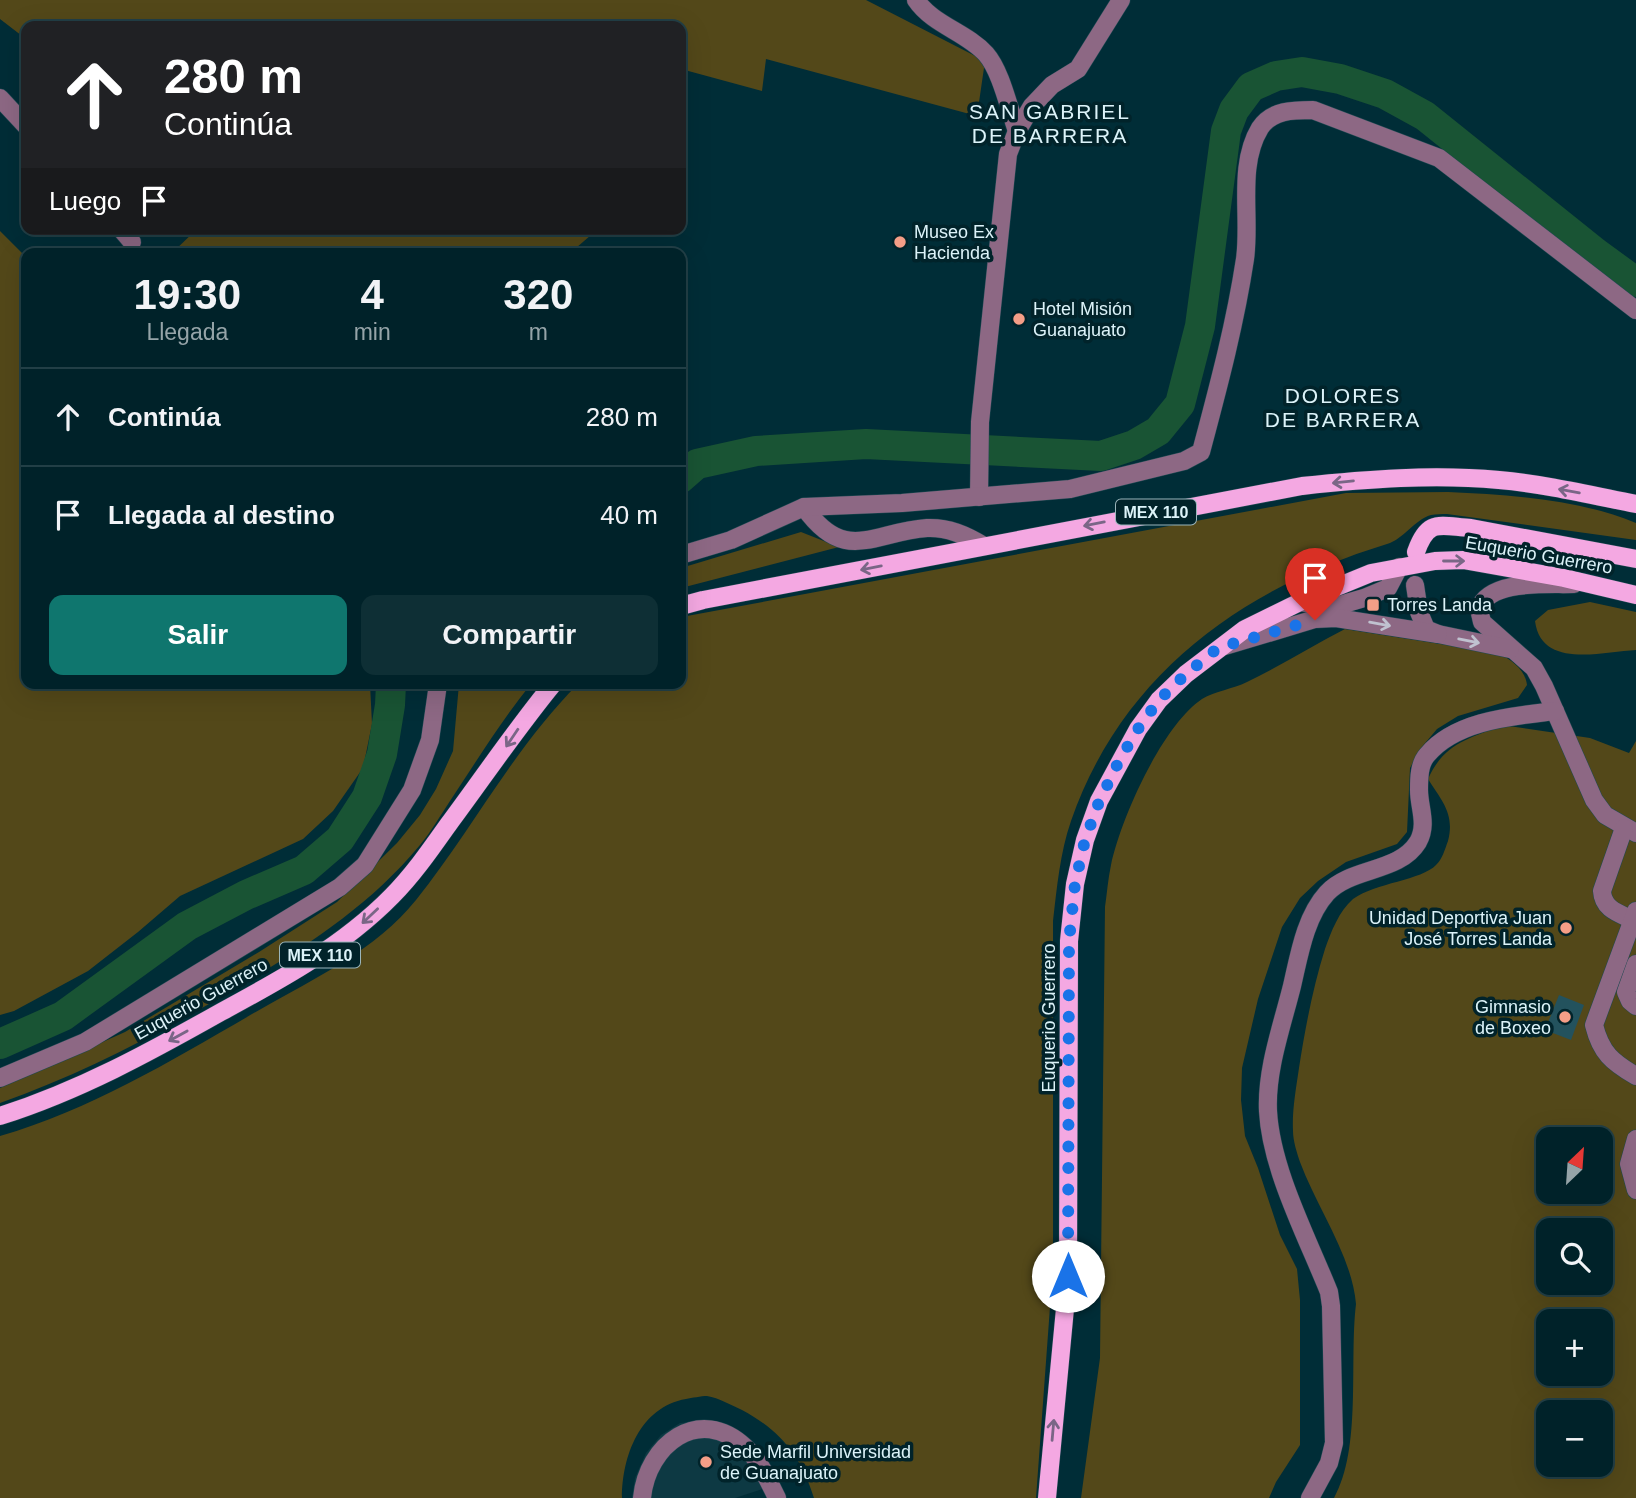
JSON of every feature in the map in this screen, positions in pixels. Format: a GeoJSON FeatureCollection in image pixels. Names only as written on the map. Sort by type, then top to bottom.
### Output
{"type":"FeatureCollection","features":[{"type":"Feature","properties":{"kind":"main road","name":"MEX 110"},"geometry":{"type":"LineString","coordinates":[[686,605],[1302,486],[1440,477],[1501,480],[1636,504]]}},
{"type":"Feature","properties":{"kind":"main road"},"geometry":{"type":"LineString","coordinates":[[1416,552],[1425,531],[1433,527],[1445,527],[1471,528],[1636,559]]}},
{"type":"Feature","properties":{"kind":"main road","name":"Euquerio Guerrero"},"geometry":{"type":"LineString","coordinates":[[1048,1498],[1068,1276],[1069,941],[1075,884],[1085,840],[1099,802],[1132,739],[1159,700],[1218,648],[1245,629],[1300,601],[1371,573],[1435,561],[1463,560],[1636,595]]}},
{"type":"Feature","properties":{"kind":"main road","name":"Euquerio Guerrero"},"geometry":{"type":"LineString","coordinates":[[0,1116],[93,1081],[176,1038],[296,971],[360,926],[393,896],[422,860],[549,689]]}},
{"type":"Feature","properties":{"kind":"street"},"geometry":{"type":"LineString","coordinates":[[916,0],[930,15],[985,53],[996,71],[1017,131]]}},
{"type":"Feature","properties":{"kind":"street"},"geometry":{"type":"LineString","coordinates":[[979,497],[980,422],[1008,154],[1017,131],[1032,106],[1052,85],[1078,69],[1121,0]]}},
{"type":"Feature","properties":{"kind":"street"},"geometry":{"type":"LineString","coordinates":[[0,98],[21,121]]}},
{"type":"Feature","properties":{"kind":"street"},"geometry":{"type":"LineString","coordinates":[[686,554],[731,540],[804,507],[902,503],[1070,489],[1184,461],[1201,452],[1235,322],[1245,254],[1248,162],[1253,141],[1262,125],[1273,115],[1292,110],[1313,110],[1332,116],[1439,158],[1636,310]]}},
{"type":"Feature","properties":{"kind":"street"},"geometry":{"type":"LineString","coordinates":[[804,507],[828,533],[848,542],[869,541],[927,528],[949,529],[984,546]]}},
{"type":"Feature","properties":{"kind":"street"},"geometry":{"type":"LineString","coordinates":[[1585,583],[1500,589],[1488,594],[1479,609],[1482,622],[1534,668],[1594,800],[1605,815],[1630,830],[1602,891],[1602,899],[1607,908],[1634,915],[1594,1026],[1599,1045],[1610,1059],[1636,1076]]}},
{"type":"Feature","properties":{"kind":"street"},"geometry":{"type":"LineString","coordinates":[[1415,585],[1421,623],[1426,629],[1437,634]]}},
{"type":"Feature","properties":{"kind":"street"},"geometry":{"type":"LineString","coordinates":[[1218,648],[1315,620],[1336,618],[1511,649]]}},
{"type":"Feature","properties":{"kind":"street"},"geometry":{"type":"LineString","coordinates":[[0,1078],[85,1042],[340,887],[365,865],[412,790],[430,740],[437,689]]}},
{"type":"Feature","properties":{"kind":"street"},"geometry":{"type":"LineString","coordinates":[[1310,1498],[1329,1463],[1334,1443],[1331,1306],[1329,1292],[1282,1174],[1268,1110],[1271,1071],[1311,917],[1327,892],[1345,880],[1408,854],[1419,840],[1424,821],[1419,773],[1425,756],[1443,740],[1482,722],[1555,710]]}},
{"type":"Feature","properties":{"kind":"street"},"geometry":{"type":"LineString","coordinates":[[1636,964],[1626,992],[1630,1002],[1636,1006]]}},
{"type":"Feature","properties":{"kind":"street"},"geometry":{"type":"LineString","coordinates":[[1636,1139],[1633,1166],[1636,1190]]}},
{"type":"Feature","properties":{"kind":"street"},"geometry":{"type":"LineString","coordinates":[[642,1498],[643,1485],[651,1465],[663,1447],[681,1434],[704,1428],[723,1433],[744,1446],[759,1462],[777,1498]]}},
{"type":"Feature","properties":{"kind":"shaded area"},"geometry":{"type":"Polygon","coordinates":[[[0,0],[866,0],[985,61],[977,116],[766,59],[762,91],[686,70],[686,21],[21,21],[21,35],[0,19],[0,0]]]}},
{"type":"Feature","properties":{"kind":"shaded area"},"geometry":{"type":"Polygon","coordinates":[[[0,231],[21,252],[21,689],[370,689],[372,724],[363,768],[333,811],[303,839],[180,896],[88,971],[14,1011],[0,1015],[0,231]]]}},
{"type":"Feature","properties":{"kind":"shaded area"},"geometry":{"type":"Polygon","coordinates":[[[191,235],[591,235],[576,248],[177,248],[191,235]]]}},
{"type":"Feature","properties":{"kind":"shaded area"},"geometry":{"type":"Polygon","coordinates":[[[1448,492],[1568,503],[1636,523],[1636,540],[1447,514],[1425,517],[1393,542],[1334,563],[1284,585],[1237,612],[1194,644],[1155,680],[1122,722],[1093,769],[1071,821],[1062,858],[1053,921],[1053,1266],[1036,1498],[814,1498],[803,1469],[778,1436],[742,1410],[707,1396],[670,1404],[646,1423],[630,1450],[622,1498],[0,1498],[0,1136],[69,1112],[102,1097],[344,962],[382,934],[416,900],[513,762],[573,689],[686,689],[687,616],[1346,493],[1448,492]]]}},
{"type":"Feature","properties":{"kind":"shaded area"},"geometry":{"type":"Polygon","coordinates":[[[801,532],[839,547],[686,587],[686,566],[801,532]]]}},
{"type":"Feature","properties":{"kind":"shaded area"},"geometry":{"type":"Polygon","coordinates":[[[1590,602],[1636,612],[1636,650],[1575,654],[1560,652],[1548,646],[1540,636],[1535,621],[1548,610],[1590,602]]]}},
{"type":"Feature","properties":{"kind":"shaded area"},"geometry":{"type":"Polygon","coordinates":[[[1345,629],[1499,653],[1521,670],[1527,685],[1518,698],[1458,716],[1437,729],[1421,748],[1410,768],[1407,832],[1397,844],[1346,862],[1318,881],[1300,898],[1282,927],[1258,999],[1242,1068],[1241,1100],[1245,1136],[1280,1235],[1297,1269],[1300,1300],[1300,1445],[1269,1498],[1081,1498],[1100,1358],[1105,907],[1116,845],[1145,774],[1172,730],[1187,712],[1207,696],[1247,682],[1345,629]]]}},
{"type":"Feature","properties":{"kind":"shaded area"},"geometry":{"type":"Polygon","coordinates":[[[459,689],[527,689],[424,840],[400,868],[356,908],[309,943],[205,1006],[90,1066],[0,1103],[0,1088],[125,1032],[337,902],[397,843],[420,815],[436,789],[453,751],[459,689]]]}},
{"type":"Feature","properties":{"kind":"shaded area"},"geometry":{"type":"Polygon","coordinates":[[[1502,725],[1590,738],[1629,753],[1636,741],[1636,1498],[1334,1498],[1343,1478],[1351,1430],[1356,1304],[1348,1268],[1307,1179],[1294,1139],[1293,1123],[1301,1053],[1327,942],[1344,909],[1362,894],[1420,874],[1440,860],[1448,841],[1450,823],[1446,808],[1428,779],[1442,757],[1468,739],[1502,725]]]}},
{"type":"Feature","properties":{"kind":"shaded area","name":"Sede Marfil Universidad de Guanajuato"},"geometry":{"type":"Polygon","coordinates":[[[680,1423],[722,1423],[736,1429],[756,1445],[784,1482],[735,1498],[632,1498],[635,1478],[646,1453],[661,1435],[680,1423]]]}},
{"type":"Feature","properties":{"kind":"building","name":"Gimnasio de Boxeo"},"geometry":{"type":"Polygon","coordinates":[[[1559,995],[1584,1005],[1571,1040],[1545,1030],[1559,995]]]}},
{"type":"Feature","properties":{"kind":"waterway"},"geometry":{"type":"LineString","coordinates":[[686,474],[697,464],[756,451],[866,444],[1101,456],[1134,445],[1158,431],[1180,404],[1200,326],[1226,131],[1234,110],[1251,87],[1276,76],[1302,72],[1340,79],[1385,94],[1425,116],[1636,282]]}},
{"type":"Feature","properties":{"kind":"waterway"},"geometry":{"type":"LineString","coordinates":[[0,1044],[63,1016],[187,926],[246,895],[304,870],[340,839],[367,797],[382,754],[391,689]]}},
{"type":"Feature","properties":{"kind":"place","name":"Museo Ex Hacienda"},"geometry":{"type":"Point","coordinates":[900,242]}},
{"type":"Feature","properties":{"kind":"place","name":"Hotel Misión Guanajuato"},"geometry":{"type":"Point","coordinates":[1019,319]}},
{"type":"Feature","properties":{"kind":"place","name":"Torres Landa"},"geometry":{"type":"Point","coordinates":[1373,605]}},
{"type":"Feature","properties":{"kind":"place","name":"Unidad Deportiva Juan José Torres Landa"},"geometry":{"type":"Point","coordinates":[1566,928]}},
{"type":"Feature","properties":{"kind":"place","name":"Gimnasio de Boxeo"},"geometry":{"type":"Point","coordinates":[1565,1017]}},
{"type":"Feature","properties":{"kind":"place","name":"Sede Marfil Universidad de Guanajuato"},"geometry":{"type":"Point","coordinates":[706,1462]}},
{"type":"Feature","properties":{"kind":"district","name":"SAN GABRIEL DE BARRERA"},"geometry":{"type":"Point","coordinates":[1050,124]}},
{"type":"Feature","properties":{"kind":"district","name":"DOLORES DE BARRERA"},"geometry":{"type":"Point","coordinates":[1343,408]}},
{"type":"Feature","properties":{"kind":"route"},"geometry":{"type":"LineString","coordinates":[[1068,1276],[1069,941],[1075,884],[1085,840],[1099,802],[1138,729],[1159,700],[1186,674],[1218,648],[1315,620]]}}]}
